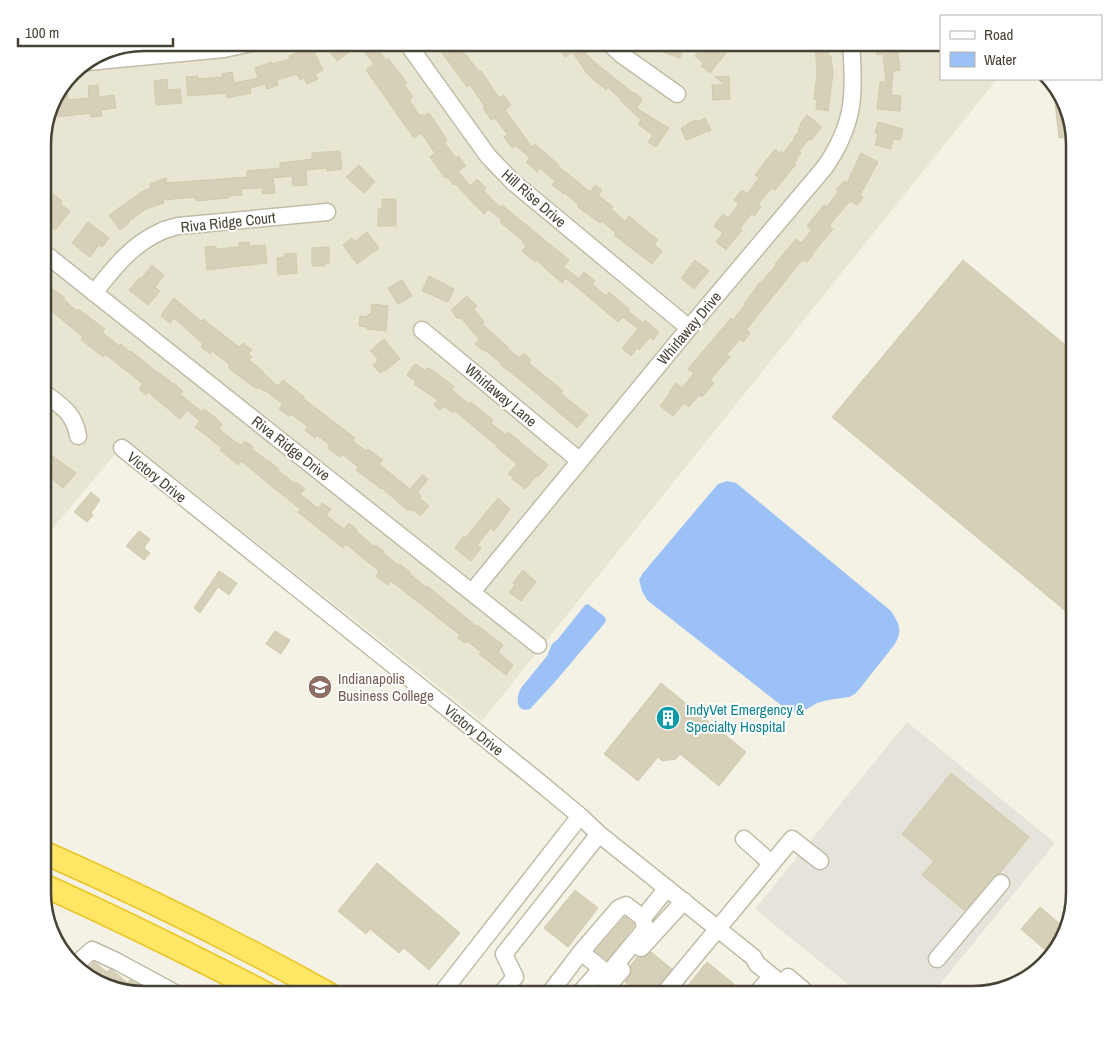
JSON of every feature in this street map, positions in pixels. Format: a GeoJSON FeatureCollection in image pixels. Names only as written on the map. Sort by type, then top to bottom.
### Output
{"type":"FeatureCollection","features":[{"type":"Feature","properties":{"kind":"highway"},"geometry":{"type":"LineString","coordinates":[[51,856],[202,927],[314,986]]}},
{"type":"Feature","properties":{"kind":"highway"},"geometry":{"type":"LineString","coordinates":[[51,889],[140,930],[252,986]]}},
{"type":"Feature","properties":{"kind":"street"},"geometry":{"type":"LineString","coordinates":[[105,60],[203,51]]}},
{"type":"Feature","properties":{"kind":"street","name":"Hill Rise Drive"},"geometry":{"type":"LineString","coordinates":[[413,51],[488,156],[513,182],[689,328]]}},
{"type":"Feature","properties":{"kind":"street"},"geometry":{"type":"LineString","coordinates":[[618,51],[677,94]]}},
{"type":"Feature","properties":{"kind":"street","name":"Whirlaway Drive"},"geometry":{"type":"LineString","coordinates":[[472,592],[833,155],[844,133],[850,115],[854,76],[852,51]]}},
{"type":"Feature","properties":{"kind":"street","name":"Riva Ridge Court"},"geometry":{"type":"LineString","coordinates":[[94,293],[128,253],[142,241],[160,232],[178,226],[327,212]]}},
{"type":"Feature","properties":{"kind":"street","name":"Riva Ridge Drive"},"geometry":{"type":"LineString","coordinates":[[51,258],[538,645]]}},
{"type":"Feature","properties":{"kind":"street","name":"Whirlaway Lane"},"geometry":{"type":"LineString","coordinates":[[422,330],[580,461]]}},
{"type":"Feature","properties":{"kind":"street"},"geometry":{"type":"LineString","coordinates":[[51,398],[69,413],[76,425],[78,436]]}},
{"type":"Feature","properties":{"kind":"street","name":"Victory Drive"},"geometry":{"type":"LineString","coordinates":[[122,448],[753,957],[774,984]]}},
{"type":"Feature","properties":{"kind":"street"},"geometry":{"type":"LineString","coordinates":[[447,986],[580,816]]}},
{"type":"Feature","properties":{"kind":"street"},"geometry":{"type":"LineString","coordinates":[[508,986],[515,977],[504,954],[599,834]]}},
{"type":"Feature","properties":{"kind":"street"},"geometry":{"type":"LineString","coordinates":[[670,986],[792,838],[820,860]]}},
{"type":"Feature","properties":{"kind":"street"},"geometry":{"type":"LineString","coordinates":[[744,839],[771,863]]}},
{"type":"Feature","properties":{"kind":"street"},"geometry":{"type":"LineString","coordinates":[[937,959],[1001,883]]}},
{"type":"Feature","properties":{"kind":"street"},"geometry":{"type":"LineString","coordinates":[[643,918],[667,888]]}},
{"type":"Feature","properties":{"kind":"street"},"geometry":{"type":"LineString","coordinates":[[608,986],[684,901]]}},
{"type":"Feature","properties":{"kind":"street"},"geometry":{"type":"LineString","coordinates":[[555,986],[581,952],[619,908],[626,905],[643,918],[645,929],[608,974],[595,976],[586,986]]}},
{"type":"Feature","properties":{"kind":"street"},"geometry":{"type":"LineString","coordinates":[[81,961],[92,950],[162,986]]}},
{"type":"Feature","properties":{"kind":"street"},"geometry":{"type":"LineString","coordinates":[[581,952],[608,974]]}},
{"type":"Feature","properties":{"kind":"street","name":"Victory Drive"},"geometry":{"type":"LineString","coordinates":[[753,957],[760,956],[798,986]]}},
{"type":"Feature","properties":{"kind":"shaded area"},"geometry":{"type":"Polygon","coordinates":[[[145,51],[940,51],[940,80],[996,80],[482,721],[127,440],[51,530],[51,139],[58,109],[67,93],[83,74],[109,58],[126,53],[145,51]]]}},
{"type":"Feature","properties":{"kind":"shaded area"},"geometry":{"type":"Polygon","coordinates":[[[907,722],[1055,843],[939,986],[850,986],[755,909],[907,722]]]}},
{"type":"Feature","properties":{"kind":"water"},"geometry":{"type":"Polygon","coordinates":[[[727,481],[736,483],[891,611],[898,623],[899,635],[895,644],[855,694],[849,697],[817,703],[802,712],[796,713],[786,709],[647,600],[639,580],[643,573],[718,484],[727,481]]]}},
{"type":"Feature","properties":{"kind":"water"},"geometry":{"type":"Polygon","coordinates":[[[588,604],[605,617],[604,624],[530,709],[522,709],[518,703],[521,688],[547,656],[552,644],[585,605],[588,604]]]}},
{"type":"Feature","properties":{"kind":"building"},"geometry":{"type":"Polygon","coordinates":[[[301,51],[303,54],[314,51],[323,70],[315,74],[318,79],[307,84],[304,78],[300,80],[297,74],[277,80],[278,85],[267,89],[265,84],[250,88],[251,93],[227,98],[226,93],[188,96],[186,77],[198,76],[198,79],[223,77],[222,74],[232,72],[234,83],[258,78],[255,68],[272,62],[272,64],[290,59],[289,56],[301,51]]]}},
{"type":"Feature","properties":{"kind":"building"},"geometry":{"type":"Polygon","coordinates":[[[329,51],[351,51],[337,61],[329,51]]]}},
{"type":"Feature","properties":{"kind":"building"},"geometry":{"type":"Polygon","coordinates":[[[364,51],[379,51],[386,60],[388,58],[407,83],[404,85],[413,97],[409,100],[420,116],[429,113],[447,140],[444,142],[456,158],[458,156],[466,166],[458,171],[470,186],[477,179],[486,188],[483,190],[500,207],[502,205],[569,260],[564,267],[579,279],[584,272],[595,281],[592,284],[606,296],[609,292],[643,323],[645,320],[659,332],[653,340],[650,337],[631,356],[622,348],[638,329],[623,317],[618,322],[566,278],[562,283],[536,260],[535,262],[522,251],[526,246],[523,241],[500,222],[502,220],[488,209],[484,214],[455,184],[447,177],[445,178],[430,157],[435,153],[421,133],[414,138],[366,70],[374,64],[364,51]]]}},
{"type":"Feature","properties":{"kind":"building"},"geometry":{"type":"Polygon","coordinates":[[[441,51],[463,51],[479,72],[481,71],[499,98],[504,95],[511,105],[505,110],[532,147],[535,144],[590,192],[595,185],[602,190],[598,195],[613,207],[611,209],[625,221],[629,216],[658,240],[654,245],[662,251],[652,264],[614,235],[616,233],[602,221],[600,223],[578,207],[579,205],[565,193],[552,185],[555,181],[540,168],[537,172],[526,162],[530,158],[516,146],[512,148],[504,137],[508,135],[495,118],[491,120],[483,108],[485,107],[470,85],[467,87],[441,51]]]}},
{"type":"Feature","properties":{"kind":"building"},"geometry":{"type":"Polygon","coordinates":[[[561,51],[586,51],[585,53],[606,72],[642,99],[636,108],[669,128],[656,147],[648,142],[653,135],[638,124],[641,120],[608,87],[606,90],[584,71],[572,52],[565,57],[561,51]]]}},
{"type":"Feature","properties":{"kind":"building"},"geometry":{"type":"Polygon","coordinates":[[[663,51],[682,51],[680,58],[663,51]]]}},
{"type":"Feature","properties":{"kind":"building"},"geometry":{"type":"Polygon","coordinates":[[[699,51],[723,51],[726,53],[710,73],[701,66],[703,63],[695,56],[699,51]]]}},
{"type":"Feature","properties":{"kind":"building"},"geometry":{"type":"Polygon","coordinates":[[[816,51],[829,51],[833,73],[828,111],[816,109],[817,99],[814,99],[817,73],[816,51]]]}},
{"type":"Feature","properties":{"kind":"building"},"geometry":{"type":"Polygon","coordinates":[[[877,51],[898,51],[900,70],[893,71],[891,95],[901,96],[900,111],[877,109],[880,82],[886,82],[883,54],[877,55],[877,51]]]}},
{"type":"Feature","properties":{"kind":"building"},"geometry":{"type":"Polygon","coordinates":[[[729,76],[730,99],[713,100],[712,85],[725,85],[715,77],[729,76]]]}},
{"type":"Feature","properties":{"kind":"building"},"geometry":{"type":"Polygon","coordinates":[[[167,79],[168,90],[180,89],[182,103],[156,105],[154,81],[167,79]]]}},
{"type":"Feature","properties":{"kind":"building"},"geometry":{"type":"Polygon","coordinates":[[[98,85],[99,97],[114,95],[116,108],[101,110],[102,116],[91,117],[91,113],[57,117],[58,109],[67,93],[68,100],[89,98],[88,86],[98,85]]]}},
{"type":"Feature","properties":{"kind":"building"},"geometry":{"type":"Polygon","coordinates":[[[1055,101],[1063,121],[1066,137],[1059,138],[1055,101]]]}},
{"type":"Feature","properties":{"kind":"building"},"geometry":{"type":"Polygon","coordinates":[[[807,115],[822,127],[799,151],[801,153],[794,163],[796,164],[775,190],[772,188],[758,204],[761,207],[754,216],[752,213],[740,228],[742,230],[726,250],[716,242],[723,233],[714,226],[723,214],[728,218],[739,204],[734,200],[742,190],[747,194],[759,178],[755,175],[775,149],[783,153],[795,138],[800,124],[807,115]]]}},
{"type":"Feature","properties":{"kind":"building"},"geometry":{"type":"Polygon","coordinates":[[[705,118],[711,130],[686,140],[681,128],[696,120],[697,122],[705,118]]]}},
{"type":"Feature","properties":{"kind":"building"},"geometry":{"type":"Polygon","coordinates":[[[878,122],[903,129],[900,140],[893,139],[891,149],[875,145],[878,134],[875,133],[878,122]]]}},
{"type":"Feature","properties":{"kind":"building"},"geometry":{"type":"Polygon","coordinates":[[[340,151],[342,169],[327,171],[327,168],[306,170],[307,185],[293,186],[292,176],[273,178],[275,193],[263,194],[262,188],[241,189],[242,195],[229,196],[229,198],[196,201],[195,197],[163,200],[164,203],[146,209],[120,230],[109,215],[143,191],[151,188],[150,184],[166,178],[167,183],[247,177],[247,171],[280,168],[280,163],[312,159],[312,153],[340,151]]]}},
{"type":"Feature","properties":{"kind":"building"},"geometry":{"type":"Polygon","coordinates":[[[861,153],[878,162],[860,195],[863,198],[857,205],[851,201],[849,202],[829,226],[833,229],[813,255],[807,262],[802,260],[746,330],[750,333],[743,342],[740,339],[727,354],[730,357],[710,380],[714,383],[702,397],[699,395],[689,407],[684,403],[673,416],[660,406],[669,392],[676,383],[682,388],[694,373],[688,369],[731,318],[733,320],[759,283],[796,239],[801,243],[812,230],[807,226],[824,205],[827,207],[838,192],[836,190],[844,181],[847,183],[861,153]]]}},
{"type":"Feature","properties":{"kind":"building"},"geometry":{"type":"Polygon","coordinates":[[[359,165],[375,182],[364,193],[346,177],[359,165]]]}},
{"type":"Feature","properties":{"kind":"building"},"geometry":{"type":"Polygon","coordinates":[[[53,194],[62,201],[60,204],[70,211],[55,230],[51,226],[51,197],[53,194]]]}},
{"type":"Feature","properties":{"kind":"building"},"geometry":{"type":"Polygon","coordinates":[[[382,199],[396,199],[396,226],[378,226],[378,209],[382,209],[382,199]]]}},
{"type":"Feature","properties":{"kind":"building"},"geometry":{"type":"Polygon","coordinates":[[[88,222],[109,238],[102,247],[99,245],[90,257],[72,243],[88,222]]]}},
{"type":"Feature","properties":{"kind":"building"},"geometry":{"type":"Polygon","coordinates":[[[367,232],[379,248],[357,264],[343,245],[352,238],[354,242],[367,232]]]}},
{"type":"Feature","properties":{"kind":"building"},"geometry":{"type":"Polygon","coordinates":[[[249,242],[250,246],[265,245],[267,263],[207,270],[205,247],[216,246],[216,249],[239,247],[239,243],[249,242]]]}},
{"type":"Feature","properties":{"kind":"building"},"geometry":{"type":"Polygon","coordinates":[[[329,247],[329,263],[325,264],[325,266],[312,266],[312,248],[329,247]]]}},
{"type":"Feature","properties":{"kind":"building"},"geometry":{"type":"Polygon","coordinates":[[[296,253],[297,273],[278,275],[277,258],[284,257],[284,254],[296,253]]]}},
{"type":"Feature","properties":{"kind":"building"},"geometry":{"type":"Polygon","coordinates":[[[695,260],[709,271],[694,289],[681,278],[695,260]]]}},
{"type":"Feature","properties":{"kind":"building"},"geometry":{"type":"Polygon","coordinates":[[[963,260],[1066,345],[1066,611],[832,417],[963,260]]]}},
{"type":"Feature","properties":{"kind":"building"},"geometry":{"type":"Polygon","coordinates":[[[152,265],[164,275],[155,287],[160,291],[148,305],[129,290],[152,265]]]}},
{"type":"Feature","properties":{"kind":"building"},"geometry":{"type":"Polygon","coordinates":[[[429,276],[454,289],[448,302],[422,291],[429,276]]]}},
{"type":"Feature","properties":{"kind":"building"},"geometry":{"type":"Polygon","coordinates":[[[402,280],[412,296],[398,304],[388,288],[402,280]]]}},
{"type":"Feature","properties":{"kind":"building"},"geometry":{"type":"Polygon","coordinates":[[[51,288],[65,298],[63,299],[77,311],[78,309],[105,329],[102,332],[119,346],[121,344],[159,374],[174,383],[183,391],[180,394],[202,412],[204,409],[217,419],[222,424],[219,429],[238,444],[241,445],[245,441],[253,447],[252,449],[268,460],[295,484],[296,482],[305,489],[300,494],[318,508],[322,503],[331,509],[326,515],[344,529],[349,523],[374,546],[384,551],[383,553],[398,565],[410,572],[426,587],[503,645],[498,652],[513,665],[506,675],[479,654],[481,652],[467,641],[465,643],[458,638],[460,635],[391,581],[388,585],[376,576],[379,571],[346,544],[343,548],[298,512],[300,509],[241,461],[238,465],[220,450],[222,448],[195,427],[200,421],[187,410],[180,419],[148,392],[146,395],[139,389],[143,384],[105,354],[103,357],[81,340],[83,337],[51,311],[51,288]]]}},
{"type":"Feature","properties":{"kind":"building"},"geometry":{"type":"Polygon","coordinates":[[[467,296],[477,306],[474,309],[484,322],[482,324],[519,358],[524,353],[531,360],[529,363],[563,391],[560,393],[588,415],[577,428],[485,350],[475,344],[479,339],[460,317],[458,319],[451,310],[467,296]]]}},
{"type":"Feature","properties":{"kind":"building"},"geometry":{"type":"Polygon","coordinates":[[[174,298],[201,321],[203,319],[239,347],[243,343],[252,350],[248,354],[252,357],[249,360],[263,373],[278,386],[283,380],[355,438],[353,441],[383,460],[379,464],[410,489],[422,475],[428,479],[417,493],[421,496],[419,498],[429,506],[420,516],[414,510],[410,509],[408,511],[382,488],[356,470],[358,467],[342,454],[340,457],[328,448],[330,445],[317,435],[315,438],[305,430],[308,427],[291,414],[289,416],[279,409],[283,404],[266,391],[259,387],[257,389],[228,368],[230,365],[212,351],[210,354],[201,347],[203,344],[174,318],[170,323],[161,316],[174,298]]]}},
{"type":"Feature","properties":{"kind":"building"},"geometry":{"type":"Polygon","coordinates":[[[372,304],[388,306],[386,331],[359,326],[360,316],[368,317],[368,314],[371,314],[372,304]]]}},
{"type":"Feature","properties":{"kind":"building"},"geometry":{"type":"Polygon","coordinates":[[[384,339],[400,359],[380,373],[373,365],[378,359],[370,351],[384,339]]]}},
{"type":"Feature","properties":{"kind":"building"},"geometry":{"type":"Polygon","coordinates":[[[416,364],[425,371],[429,368],[447,381],[454,387],[452,390],[469,404],[471,402],[493,420],[491,423],[506,435],[508,432],[548,465],[538,477],[537,475],[525,489],[512,478],[508,474],[517,464],[455,411],[453,413],[444,406],[440,410],[434,405],[438,400],[414,384],[416,382],[407,375],[416,364]]]}},
{"type":"Feature","properties":{"kind":"building"},"geometry":{"type":"Polygon","coordinates":[[[51,455],[76,473],[63,488],[51,478],[51,455]]]}},
{"type":"Feature","properties":{"kind":"building"},"geometry":{"type":"Polygon","coordinates":[[[91,492],[100,500],[91,513],[93,515],[87,522],[74,512],[91,492]]]}},
{"type":"Feature","properties":{"kind":"building"},"geometry":{"type":"Polygon","coordinates":[[[498,498],[510,509],[494,531],[491,528],[477,545],[481,548],[471,561],[455,548],[498,498]]]}},
{"type":"Feature","properties":{"kind":"building"},"geometry":{"type":"Polygon","coordinates":[[[139,531],[150,539],[144,548],[150,553],[144,560],[126,546],[139,531]]]}},
{"type":"Feature","properties":{"kind":"building"},"geometry":{"type":"Polygon","coordinates":[[[523,570],[536,582],[521,601],[509,592],[523,570]]]}},
{"type":"Feature","properties":{"kind":"building"},"geometry":{"type":"Polygon","coordinates":[[[219,571],[237,583],[229,595],[218,587],[200,613],[194,608],[219,571]]]}},
{"type":"Feature","properties":{"kind":"building"},"geometry":{"type":"Polygon","coordinates":[[[275,631],[290,640],[281,654],[266,644],[275,631]]]}},
{"type":"Feature","properties":{"kind":"building","name":"IndyVet Emergency & Specialty Hospital"},"geometry":{"type":"Polygon","coordinates":[[[661,683],[746,752],[719,786],[680,754],[676,759],[662,761],[658,757],[638,781],[604,754],[661,683]]]}},
{"type":"Feature","properties":{"kind":"building"},"geometry":{"type":"Polygon","coordinates":[[[951,773],[1029,837],[1000,873],[993,877],[965,911],[922,875],[934,861],[902,834],[951,773]]]}},
{"type":"Feature","properties":{"kind":"building"},"geometry":{"type":"Polygon","coordinates":[[[377,863],[460,933],[429,970],[404,948],[399,953],[370,929],[366,934],[338,911],[377,863]]]}},
{"type":"Feature","properties":{"kind":"building"},"geometry":{"type":"Polygon","coordinates":[[[575,890],[598,908],[568,947],[544,928],[575,890]]]}},
{"type":"Feature","properties":{"kind":"building"},"geometry":{"type":"Polygon","coordinates":[[[1040,907],[1060,924],[1046,950],[1021,929],[1040,907]]]}},
{"type":"Feature","properties":{"kind":"building"},"geometry":{"type":"Polygon","coordinates":[[[625,917],[634,926],[607,960],[595,951],[625,917]]]}},
{"type":"Feature","properties":{"kind":"building"},"geometry":{"type":"Polygon","coordinates":[[[651,952],[672,969],[658,986],[630,986],[625,982],[632,972],[631,965],[637,957],[644,957],[651,952]]]}},
{"type":"Feature","properties":{"kind":"building"},"geometry":{"type":"Polygon","coordinates":[[[94,962],[107,972],[110,969],[112,970],[128,983],[130,980],[140,986],[109,979],[89,967],[94,962]]]}},
{"type":"Feature","properties":{"kind":"building"},"geometry":{"type":"Polygon","coordinates":[[[707,962],[734,984],[732,986],[688,986],[707,962]]]}},
{"type":"Feature","properties":{"kind":"place","name":"Indianapolis Business College"},"geometry":{"type":"Point","coordinates":[320,687]}},
{"type":"Feature","properties":{"kind":"place","name":"IndyVet Emergency & Specialty Hospital"},"geometry":{"type":"Point","coordinates":[668,718]}}]}
